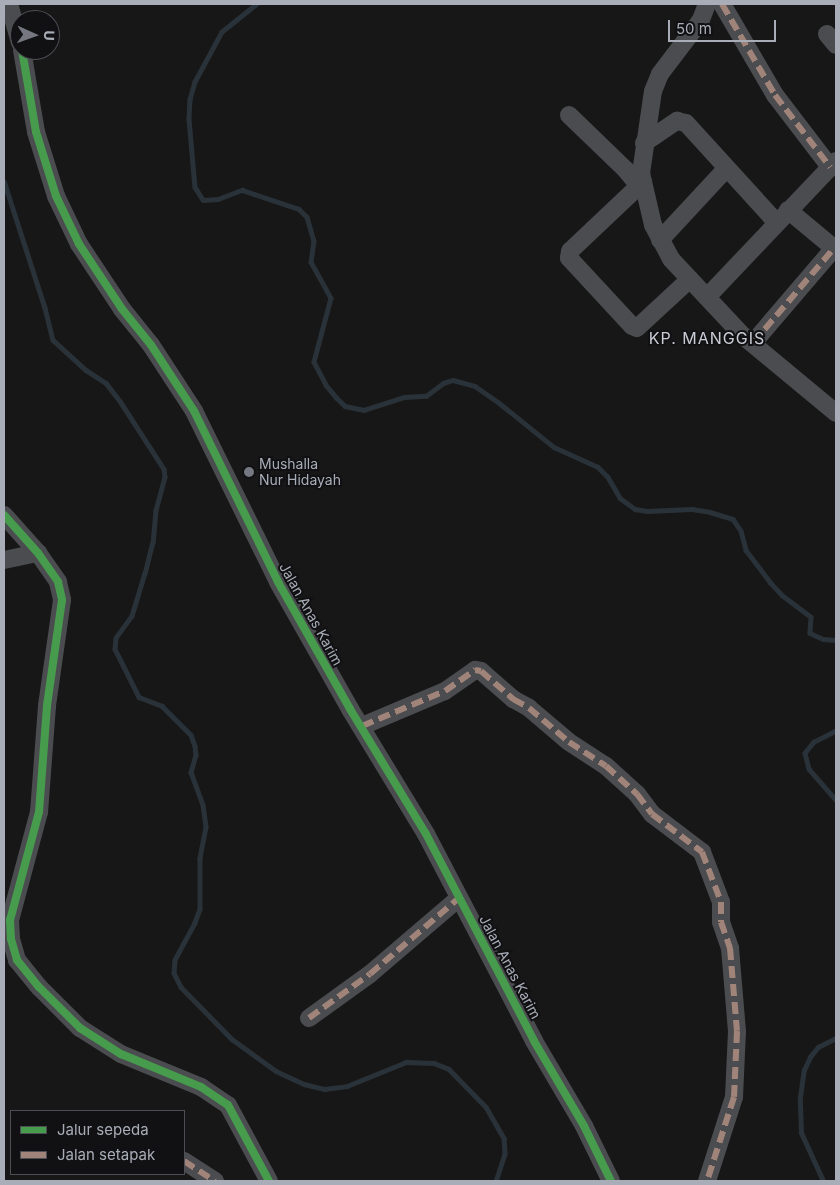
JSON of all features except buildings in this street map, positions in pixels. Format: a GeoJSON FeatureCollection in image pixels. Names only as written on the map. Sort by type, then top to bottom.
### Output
{"type":"FeatureCollection","features":[{"type":"Feature","properties":{"kind":"street"},"geometry":{"type":"LineString","coordinates":[[707,4],[701,20],[660,74],[653,91],[641,164],[641,184],[653,225],[671,258],[742,335],[836,412]]}},
{"type":"Feature","properties":{"kind":"street"},"geometry":{"type":"LineString","coordinates":[[708,296],[833,164],[775,95],[722,4]]}},
{"type":"Feature","properties":{"kind":"street","name":"Jalan Anas Karim"},"geometry":{"type":"LineString","coordinates":[[24,60],[36,132],[56,196],[79,244],[122,308],[151,345],[194,411],[278,582],[426,834],[534,1041],[584,1126],[611,1181]]}},
{"type":"Feature","properties":{"kind":"street"},"geometry":{"type":"LineString","coordinates":[[569,115],[641,184]]}},
{"type":"Feature","properties":{"kind":"street"},"geometry":{"type":"LineString","coordinates":[[644,143],[677,121],[686,123],[726,169],[782,216],[835,249],[753,343]]}},
{"type":"Feature","properties":{"kind":"street"},"geometry":{"type":"LineString","coordinates":[[660,240],[726,169]]}},
{"type":"Feature","properties":{"kind":"street"},"geometry":{"type":"LineString","coordinates":[[641,184],[570,251],[569,258],[632,326],[637,328],[690,279]]}},
{"type":"Feature","properties":{"kind":"street"},"geometry":{"type":"LineString","coordinates":[[4,515],[38,553],[58,582],[62,600],[47,706],[38,812],[10,920],[11,939],[17,960],[39,988],[80,1028],[122,1054],[201,1087],[228,1105],[269,1181]]}},
{"type":"Feature","properties":{"kind":"street"},"geometry":{"type":"LineString","coordinates":[[4,560],[38,553]]}},
{"type":"Feature","properties":{"kind":"street"},"geometry":{"type":"LineString","coordinates":[[362,726],[445,691],[475,670],[481,671],[513,699],[529,708],[569,742],[606,766],[637,794],[652,814],[702,852],[721,902],[720,917],[730,948],[737,1031],[734,1097],[707,1181]]}},
{"type":"Feature","properties":{"kind":"street"},"geometry":{"type":"LineString","coordinates":[[309,1018],[370,974],[459,898]]}},
{"type":"Feature","properties":{"kind":"street"},"geometry":{"type":"LineString","coordinates":[[185,1162],[215,1181]]}},
{"type":"Feature","properties":{"kind":"waterway"},"geometry":{"type":"LineString","coordinates":[[257,4],[222,32],[195,82],[190,99],[189,119],[195,187],[203,200],[218,199],[242,190],[299,209],[307,217],[314,241],[311,262],[331,298],[314,362],[326,385],[336,397],[345,406],[364,410],[404,397],[426,396],[443,383],[453,380],[475,386],[554,447],[598,467],[608,477],[620,498],[635,509],[647,511],[692,509],[733,519],[741,531],[746,550],[770,582],[782,595],[811,617],[810,633],[823,639],[836,640]]}},
{"type":"Feature","properties":{"kind":"waterway"},"geometry":{"type":"LineString","coordinates":[[4,181],[45,308],[53,340],[86,370],[106,383],[120,401],[164,469],[165,477],[156,510],[153,542],[145,573],[132,616],[116,638],[115,649],[139,697],[162,706],[191,735],[195,746],[196,755],[191,772],[203,805],[206,827],[200,858],[200,909],[195,923],[175,960],[174,973],[181,987],[232,1039],[276,1071],[304,1084],[324,1089],[347,1086],[406,1062],[434,1063],[449,1069],[486,1107],[504,1138],[505,1154],[496,1181]]}},
{"type":"Feature","properties":{"kind":"waterway"},"geometry":{"type":"LineString","coordinates":[[836,731],[814,742],[805,753],[809,769],[836,800]]}},
{"type":"Feature","properties":{"kind":"waterway"},"geometry":{"type":"LineString","coordinates":[[823,1181],[801,1133],[800,1097],[804,1070],[810,1057],[818,1047],[836,1038]]}},
{"type":"Feature","properties":{"kind":"marked path"},"geometry":{"type":"LineString","coordinates":[[722,4],[775,95],[830,167]]}},
{"type":"Feature","properties":{"kind":"marked path"},"geometry":{"type":"LineString","coordinates":[[753,343],[834,248]]}},
{"type":"Feature","properties":{"kind":"marked path"},"geometry":{"type":"LineString","coordinates":[[362,726],[445,691],[475,670],[481,671],[513,699],[529,708],[569,742],[606,766],[637,794],[652,814],[702,852],[721,902],[721,922],[730,948],[737,1031],[734,1097],[707,1181]]}},
{"type":"Feature","properties":{"kind":"marked path"},"geometry":{"type":"LineString","coordinates":[[309,1018],[370,974],[459,898]]}},
{"type":"Feature","properties":{"kind":"marked path"},"geometry":{"type":"LineString","coordinates":[[185,1162],[215,1181]]}},
{"type":"Feature","properties":{"kind":"cycle path"},"geometry":{"type":"LineString","coordinates":[[24,60],[36,132],[56,196],[79,244],[122,309],[151,345],[194,411],[278,582],[350,709],[426,834],[534,1041],[584,1126],[611,1181]]}},
{"type":"Feature","properties":{"kind":"cycle path"},"geometry":{"type":"LineString","coordinates":[[4,515],[38,553],[58,582],[62,600],[47,706],[39,812],[10,920],[11,939],[17,960],[39,987],[80,1028],[121,1054],[201,1087],[228,1105],[269,1181]]}},
{"type":"Feature","properties":{"kind":"place","name":"Mushalla Nur Hidayah"},"geometry":{"type":"Point","coordinates":[249,472]}},
{"type":"Feature","properties":{"kind":"district","name":"KP. MANGGIS"},"geometry":{"type":"Point","coordinates":[707,338]}}]}
